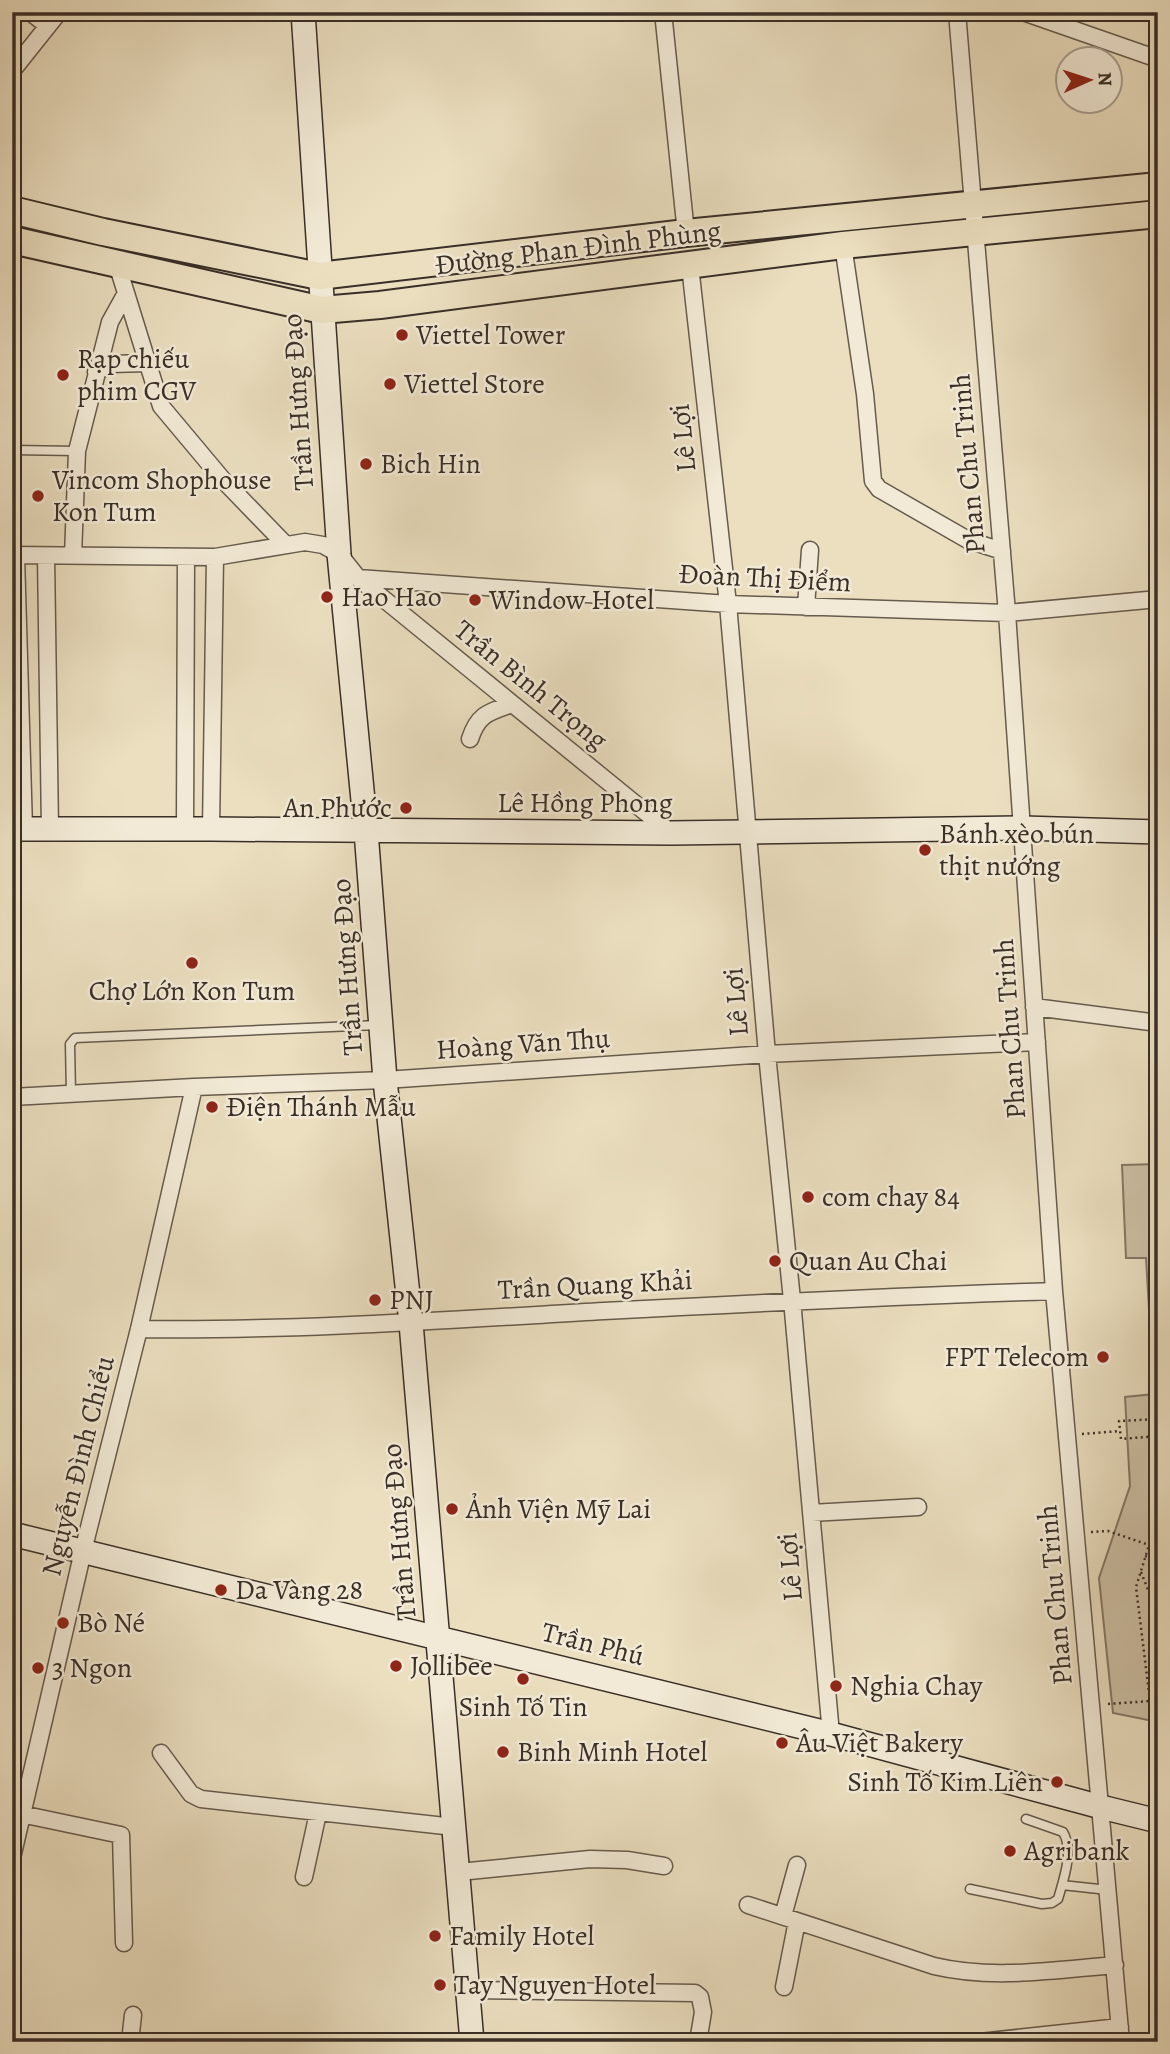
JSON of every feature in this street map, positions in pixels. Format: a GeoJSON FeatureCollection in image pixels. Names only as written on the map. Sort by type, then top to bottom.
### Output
{"type":"FeatureCollection","features":[{"type":"Feature","properties":{"kind":"main road","name":"Đường Phan Đình Phùng"},"geometry":{"type":"LineString","coordinates":[[12,210],[103,232],[319,276],[686,233],[1158,186]]}},
{"type":"Feature","properties":{"kind":"main road","name":"Đường Phan Đình Phùng"},"geometry":{"type":"LineString","coordinates":[[12,240],[321,310],[843,245],[1158,214]]}},
{"type":"Feature","properties":{"kind":"street"},"geometry":{"type":"LineString","coordinates":[[30,12],[48,26]]}},
{"type":"Feature","properties":{"kind":"street"},"geometry":{"type":"LineString","coordinates":[[12,71],[59,12]]}},
{"type":"Feature","properties":{"kind":"street","name":"Trần Hưng Đạo"},"geometry":{"type":"LineString","coordinates":[[303,12],[321,310],[340,554],[366,831],[385,1080],[411,1323],[439,1637],[472,2042]]}},
{"type":"Feature","properties":{"kind":"street"},"geometry":{"type":"LineString","coordinates":[[663,12],[686,233]]}},
{"type":"Feature","properties":{"kind":"street","name":"Phan Chu Trinh"},"geometry":{"type":"LineString","coordinates":[[957,12],[1007,614],[1054,1291],[1120,2034]]}},
{"type":"Feature","properties":{"kind":"street"},"geometry":{"type":"LineString","coordinates":[[1023,12],[1158,59]]}},
{"type":"Feature","properties":{"kind":"street"},"geometry":{"type":"LineString","coordinates":[[843,245],[865,394],[873,481],[879,489],[968,540],[1002,551]]}},
{"type":"Feature","properties":{"kind":"street"},"geometry":{"type":"LineString","coordinates":[[117,264],[161,406],[223,480],[285,544]]}},
{"type":"Feature","properties":{"kind":"street","name":"Lê Lợi"},"geometry":{"type":"LineString","coordinates":[[690,266],[728,604],[831,1734]]}},
{"type":"Feature","properties":{"kind":"street"},"geometry":{"type":"LineString","coordinates":[[74,556],[77,451],[110,322],[126,293]]}},
{"type":"Feature","properties":{"kind":"street"},"geometry":{"type":"LineString","coordinates":[[96,372],[111,364],[146,363]]}},
{"type":"Feature","properties":{"kind":"street"},"geometry":{"type":"LineString","coordinates":[[18,829],[14,555],[215,557],[305,542],[323,545],[340,554],[358,578]]}},
{"type":"Feature","properties":{"kind":"street"},"geometry":{"type":"LineString","coordinates":[[806,607],[810,550]]}},
{"type":"Feature","properties":{"kind":"street"},"geometry":{"type":"LineString","coordinates":[[46,556],[50,830]]}},
{"type":"Feature","properties":{"kind":"street"},"geometry":{"type":"LineString","coordinates":[[185,829],[186,557]]}},
{"type":"Feature","properties":{"kind":"street"},"geometry":{"type":"LineString","coordinates":[[211,828],[215,557]]}},
{"type":"Feature","properties":{"kind":"street","name":"Đoàn Thị Điểm"},"geometry":{"type":"LineString","coordinates":[[358,578],[728,604],[1007,614],[1158,598]]}},
{"type":"Feature","properties":{"kind":"street","name":"Trần Bình Trọng"},"geometry":{"type":"LineString","coordinates":[[358,578],[671,833]]}},
{"type":"Feature","properties":{"kind":"street"},"geometry":{"type":"LineString","coordinates":[[470,739],[475,724],[481,717],[512,704]]}},
{"type":"Feature","properties":{"kind":"street","name":"Lê Hồng Phong"},"geometry":{"type":"LineString","coordinates":[[18,829],[211,828],[671,833],[1023,828],[1158,832]]}},
{"type":"Feature","properties":{"kind":"street"},"geometry":{"type":"LineString","coordinates":[[1034,1007],[1158,1023]]}},
{"type":"Feature","properties":{"kind":"street","name":"Hoàng Văn Thụ"},"geometry":{"type":"LineString","coordinates":[[12,1097],[385,1080],[767,1054],[1037,1042]]}},
{"type":"Feature","properties":{"kind":"street","name":"Nguyễn Đình Chiểu"},"geometry":{"type":"LineString","coordinates":[[12,1858],[194,1087]]}},
{"type":"Feature","properties":{"kind":"street","name":"Trần Quang Khải"},"geometry":{"type":"LineString","coordinates":[[139,1329],[225,1330],[411,1323],[792,1300],[1054,1291]]}},
{"type":"Feature","properties":{"kind":"street"},"geometry":{"type":"LineString","coordinates":[[811,1513],[918,1507]]}},
{"type":"Feature","properties":{"kind":"street","name":"Trần Phú"},"geometry":{"type":"LineString","coordinates":[[12,1534],[831,1734],[1158,1821]]}},
{"type":"Feature","properties":{"kind":"street"},"geometry":{"type":"LineString","coordinates":[[161,1753],[191,1794],[201,1799],[454,1827]]}},
{"type":"Feature","properties":{"kind":"street"},"geometry":{"type":"LineString","coordinates":[[304,1877],[318,1813]]}},
{"type":"Feature","properties":{"kind":"street"},"geometry":{"type":"LineString","coordinates":[[21,1814],[121,1835],[124,1943]]}},
{"type":"Feature","properties":{"kind":"street"},"geometry":{"type":"LineString","coordinates":[[459,1872],[590,1859],[627,1860],[664,1866]]}},
{"type":"Feature","properties":{"kind":"street"},"geometry":{"type":"LineString","coordinates":[[784,1987],[797,1865]]}},
{"type":"Feature","properties":{"kind":"street"},"geometry":{"type":"LineString","coordinates":[[748,1905],[933,1966],[961,1972],[1000,1974],[1115,1965]]}},
{"type":"Feature","properties":{"kind":"street"},"geometry":{"type":"LineString","coordinates":[[468,1990],[695,1993],[701,1997],[703,2003],[698,2042]]}},
{"type":"Feature","properties":{"kind":"street"},"geometry":{"type":"LineString","coordinates":[[131,2042],[133,2015]]}},
{"type":"Feature","properties":{"kind":"street"},"geometry":{"type":"LineString","coordinates":[[980,2042],[1120,2034]]}},
{"type":"Feature","properties":{"kind":"lane"},"geometry":{"type":"LineString","coordinates":[[12,450],[77,451]]}},
{"type":"Feature","properties":{"kind":"lane"},"geometry":{"type":"LineString","coordinates":[[71,1094],[70,1044],[75,1038],[381,1024]]}},
{"type":"Feature","properties":{"kind":"lane"},"geometry":{"type":"LineString","coordinates":[[970,1889],[1042,1904],[1058,1899],[1069,1849],[1068,1840],[1063,1832],[1026,1819]]}},
{"type":"Feature","properties":{"kind":"lane"},"geometry":{"type":"LineString","coordinates":[[1062,1885],[1108,1890]]}},
{"type":"Feature","properties":{"kind":"path"},"geometry":{"type":"LineString","coordinates":[[1158,1419],[1119,1421],[1121,1439],[1158,1436]]}},
{"type":"Feature","properties":{"kind":"path"},"geometry":{"type":"LineString","coordinates":[[1067,1435],[1120,1431]]}},
{"type":"Feature","properties":{"kind":"path"},"geometry":{"type":"LineString","coordinates":[[1150,1701],[1136,1587],[1158,1516]]}},
{"type":"Feature","properties":{"kind":"path"},"geometry":{"type":"LineString","coordinates":[[1076,1533],[1108,1531],[1149,1545]]}},
{"type":"Feature","properties":{"kind":"path"},"geometry":{"type":"LineString","coordinates":[[1153,1533],[1158,1535]]}},
{"type":"Feature","properties":{"kind":"path"},"geometry":{"type":"LineString","coordinates":[[1145,1556],[1158,1560]]}},
{"type":"Feature","properties":{"kind":"path"},"geometry":{"type":"LineString","coordinates":[[1141,1571],[1158,1615]]}},
{"type":"Feature","properties":{"kind":"path"},"geometry":{"type":"LineString","coordinates":[[1091,1705],[1150,1701],[1158,1706]]}},
{"type":"Feature","properties":{"kind":"shaded area"},"geometry":{"type":"Polygon","coordinates":[[[1158,1164],[1158,1722],[1113,1713],[1099,1578],[1130,1486],[1125,1397],[1154,1394],[1146,1258],[1126,1258],[1122,1165],[1158,1164]]]}},
{"type":"Feature","properties":{"kind":"place","name":"Viettel Tower"},"geometry":{"type":"Point","coordinates":[402,335]}},
{"type":"Feature","properties":{"kind":"place","name":"Rạp chiếu phim CGV"},"geometry":{"type":"Point","coordinates":[63,375]}},
{"type":"Feature","properties":{"kind":"place","name":"Viettel Store"},"geometry":{"type":"Point","coordinates":[390,384]}},
{"type":"Feature","properties":{"kind":"place","name":"Bich Hin"},"geometry":{"type":"Point","coordinates":[366,464]}},
{"type":"Feature","properties":{"kind":"place","name":"Vincom Shophouse Kon Tum"},"geometry":{"type":"Point","coordinates":[38,496]}},
{"type":"Feature","properties":{"kind":"place","name":"Hao Hao"},"geometry":{"type":"Point","coordinates":[327,597]}},
{"type":"Feature","properties":{"kind":"place","name":"Window Hotel"},"geometry":{"type":"Point","coordinates":[475,600]}},
{"type":"Feature","properties":{"kind":"place","name":"An Phước"},"geometry":{"type":"Point","coordinates":[406,808]}},
{"type":"Feature","properties":{"kind":"place","name":"Bánh xèo bún thịt nướng"},"geometry":{"type":"Point","coordinates":[925,850]}},
{"type":"Feature","properties":{"kind":"place","name":"Chợ Lớn Kon Tum"},"geometry":{"type":"Point","coordinates":[192,963]}},
{"type":"Feature","properties":{"kind":"place","name":"Điện Thánh Mẫu"},"geometry":{"type":"Point","coordinates":[212,1107]}},
{"type":"Feature","properties":{"kind":"place","name":"com chay 84"},"geometry":{"type":"Point","coordinates":[808,1197]}},
{"type":"Feature","properties":{"kind":"place","name":"Quan Au Chai"},"geometry":{"type":"Point","coordinates":[775,1261]}},
{"type":"Feature","properties":{"kind":"place","name":"PNJ"},"geometry":{"type":"Point","coordinates":[375,1300]}},
{"type":"Feature","properties":{"kind":"place","name":"FPT Telecom"},"geometry":{"type":"Point","coordinates":[1103,1357]}},
{"type":"Feature","properties":{"kind":"place","name":"Ảnh Viện Mỹ Lai"},"geometry":{"type":"Point","coordinates":[452,1509]}},
{"type":"Feature","properties":{"kind":"place","name":"Da Vàng 28"},"geometry":{"type":"Point","coordinates":[221,1590]}},
{"type":"Feature","properties":{"kind":"place","name":"Bò Né"},"geometry":{"type":"Point","coordinates":[63,1623]}},
{"type":"Feature","properties":{"kind":"place","name":"Jollibee"},"geometry":{"type":"Point","coordinates":[396,1666]}},
{"type":"Feature","properties":{"kind":"place","name":"3 Ngon"},"geometry":{"type":"Point","coordinates":[38,1668]}},
{"type":"Feature","properties":{"kind":"place","name":"Sinh Tố Tin"},"geometry":{"type":"Point","coordinates":[523,1679]}},
{"type":"Feature","properties":{"kind":"place","name":"Nghia Chay"},"geometry":{"type":"Point","coordinates":[836,1686]}},
{"type":"Feature","properties":{"kind":"place","name":"Âu Việt Bakery"},"geometry":{"type":"Point","coordinates":[782,1743]}},
{"type":"Feature","properties":{"kind":"place","name":"Binh Minh Hotel"},"geometry":{"type":"Point","coordinates":[503,1752]}},
{"type":"Feature","properties":{"kind":"place","name":"Sinh Tố Kim Liên"},"geometry":{"type":"Point","coordinates":[1057,1782]}},
{"type":"Feature","properties":{"kind":"place","name":"Agribank"},"geometry":{"type":"Point","coordinates":[1010,1851]}},
{"type":"Feature","properties":{"kind":"place","name":"Family Hotel"},"geometry":{"type":"Point","coordinates":[435,1936]}},
{"type":"Feature","properties":{"kind":"place","name":"Tay Nguyen Hotel"},"geometry":{"type":"Point","coordinates":[440,1985]}}]}
